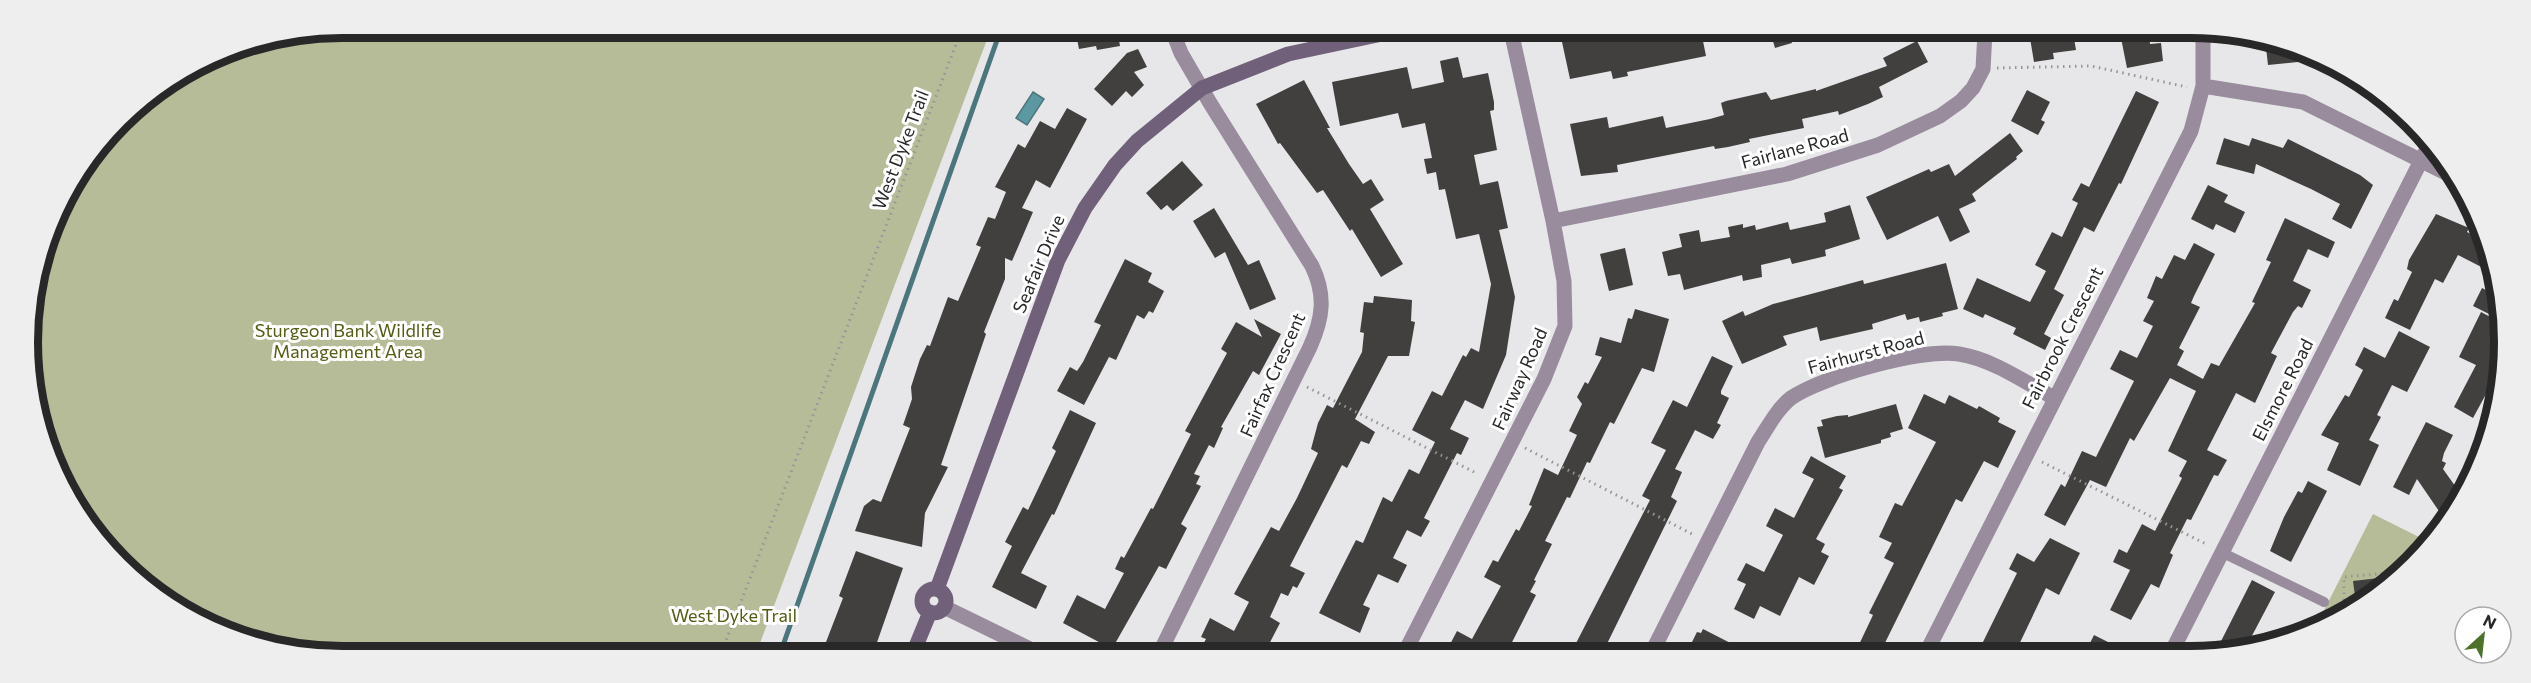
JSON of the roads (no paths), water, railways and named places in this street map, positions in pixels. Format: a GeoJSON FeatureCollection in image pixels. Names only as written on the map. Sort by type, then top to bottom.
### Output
{"type":"FeatureCollection","features":[{"type":"Feature","properties":{"kind":"street","name":"Fairfax Crescent"},"geometry":{"type":"LineString","coordinates":[[1162,646],[1295,381],[1319,327],[1323,295],[1319,281],[1299,243],[1180,53],[1175,38]]}},
{"type":"Feature","properties":{"kind":"street","name":"Seafair Drive"},"geometry":{"type":"LineString","coordinates":[[937,589],[1070,235],[1101,183],[1137,141],[1202,88],[1288,54],[1363,38]]}},
{"type":"Feature","properties":{"kind":"street","name":"Fairway Road"},"geometry":{"type":"LineString","coordinates":[[1409,646],[1554,357],[1565,326],[1563,281],[1553,221],[1513,38]]}},
{"type":"Feature","properties":{"kind":"street","name":"Fairlane Road"},"geometry":{"type":"LineString","coordinates":[[1553,221],[1787,174],[1878,145],[1940,116],[1961,101],[1973,88],[1983,69],[1985,38]]}},
{"type":"Feature","properties":{"kind":"street","name":"Fairbrook Crescent"},"geometry":{"type":"LineString","coordinates":[[1930,646],[2191,131],[2203,86],[2203,38]]}},
{"type":"Feature","properties":{"kind":"street"},"geometry":{"type":"LineString","coordinates":[[2203,86],[2303,102],[2440,170]]}},
{"type":"Feature","properties":{"kind":"street","name":"Elsmore Road"},"geometry":{"type":"LineString","coordinates":[[2175,646],[2426,150]]}},
{"type":"Feature","properties":{"kind":"street","name":"Fairhurst Road"},"geometry":{"type":"LineString","coordinates":[[1655,646],[1758,442],[1778,411],[1797,394],[1824,382],[1916,356],[1958,354],[1994,366],[2054,398]]}},
{"type":"Feature","properties":{"kind":"street"},"geometry":{"type":"LineString","coordinates":[[917,646],[937,609],[945,596],[937,589],[929,590],[922,598],[923,607],[937,609],[1022,646]]}},
{"type":"Feature","properties":{"kind":"lane"},"geometry":{"type":"LineString","coordinates":[[2223,553],[2324,602]]}},
{"type":"Feature","properties":{"kind":"water"},"geometry":{"type":"Polygon","coordinates":[[[1033,92],[1044,99],[1027,125],[1016,118],[1033,92]]]}},
{"type":"Feature","properties":{"kind":"waterway"},"geometry":{"type":"LineString","coordinates":[[783,646],[998,38]]}},
{"type":"Feature","properties":{"kind":"park label","name":"Sturgeon Bank Wildlife Management Area"},"geometry":{"type":"Point","coordinates":[348,341]}},
{"type":"Feature","properties":{"kind":"park label","name":"West Dyke Trail"},"geometry":{"type":"Point","coordinates":[734,616]}}]}
